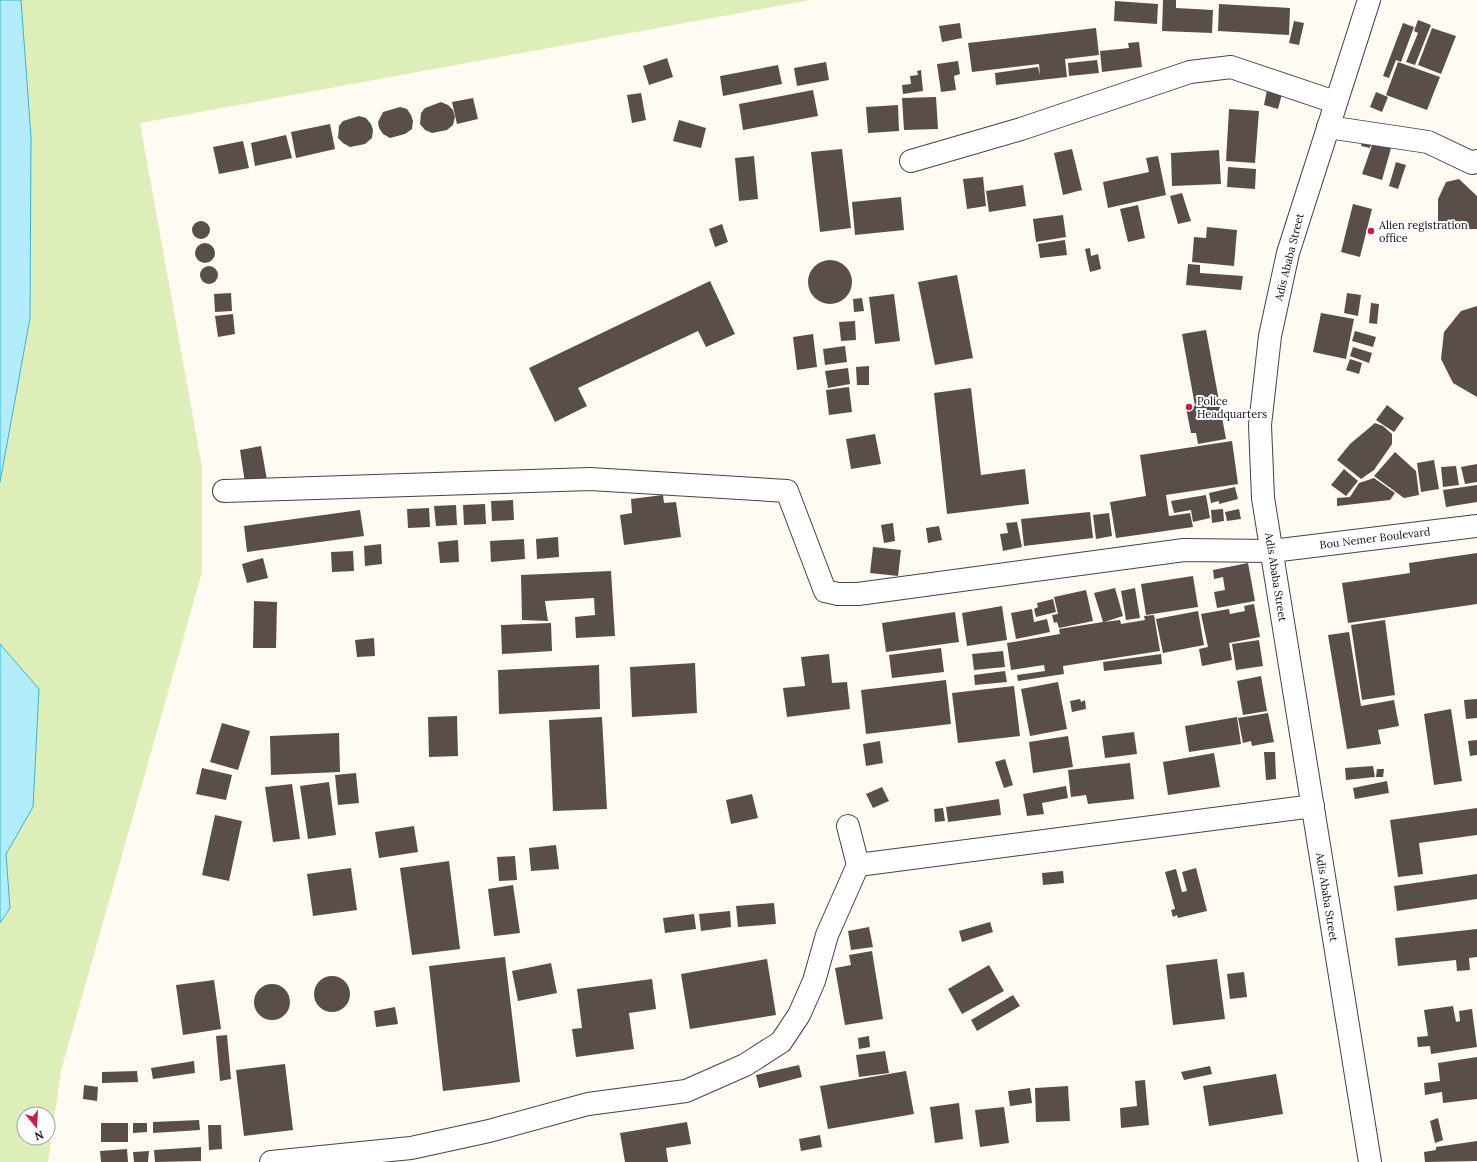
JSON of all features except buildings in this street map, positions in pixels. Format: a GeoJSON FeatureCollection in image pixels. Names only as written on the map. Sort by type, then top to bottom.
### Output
{"type":"FeatureCollection","features":[{"type":"Feature","properties":{"kind":"street","name":"Adis Ababa Street"},"geometry":{"type":"LineString","coordinates":[[1369,0],[1335,102],[1288,253],[1270,336],[1260,425],[1263,498],[1370,1162]]}},
{"type":"Feature","properties":{"kind":"street"},"geometry":{"type":"LineString","coordinates":[[911,161],[1020,130],[1190,72],[1231,68],[1335,102]]}},
{"type":"Feature","properties":{"kind":"street"},"geometry":{"type":"LineString","coordinates":[[1328,127],[1428,142],[1472,163],[1477,161]]}},
{"type":"Feature","properties":{"kind":"street","name":"Bou Nemer Boulevard"},"geometry":{"type":"LineString","coordinates":[[224,492],[590,479],[788,491],[825,591],[838,594],[858,594],[1184,550],[1272,551],[1477,526]]}},
{"type":"Feature","properties":{"kind":"street"},"geometry":{"type":"LineString","coordinates":[[858,865],[1313,806]]}},
{"type":"Feature","properties":{"kind":"street"},"geometry":{"type":"LineString","coordinates":[[271,1162],[411,1148],[489,1131],[588,1104],[686,1091],[745,1065],[781,1042],[799,1015],[814,981],[827,935],[858,865],[848,826]]}},
{"type":"Feature","properties":{"kind":"green space"},"geometry":{"type":"Polygon","coordinates":[[[21,0],[810,0],[140,123],[202,467],[202,572],[61,1071],[56,1106],[16,1106],[16,1146],[50,1146],[48,1162],[0,1162],[0,923],[10,908],[6,854],[33,807],[39,689],[0,644],[0,482],[30,318],[21,0]]]}},
{"type":"Feature","properties":{"kind":"water"},"geometry":{"type":"Polygon","coordinates":[[[0,0],[21,0],[31,137],[30,318],[0,482],[0,0]]]}},
{"type":"Feature","properties":{"kind":"water"},"geometry":{"type":"Polygon","coordinates":[[[0,644],[39,689],[33,807],[6,854],[10,908],[0,923],[0,644]]]}},
{"type":"Feature","properties":{"kind":"place","name":"Alien registration office"},"geometry":{"type":"Point","coordinates":[1371,231]}},
{"type":"Feature","properties":{"kind":"place","name":"Police Headquarters"},"geometry":{"type":"Point","coordinates":[1189,407]}}]}
